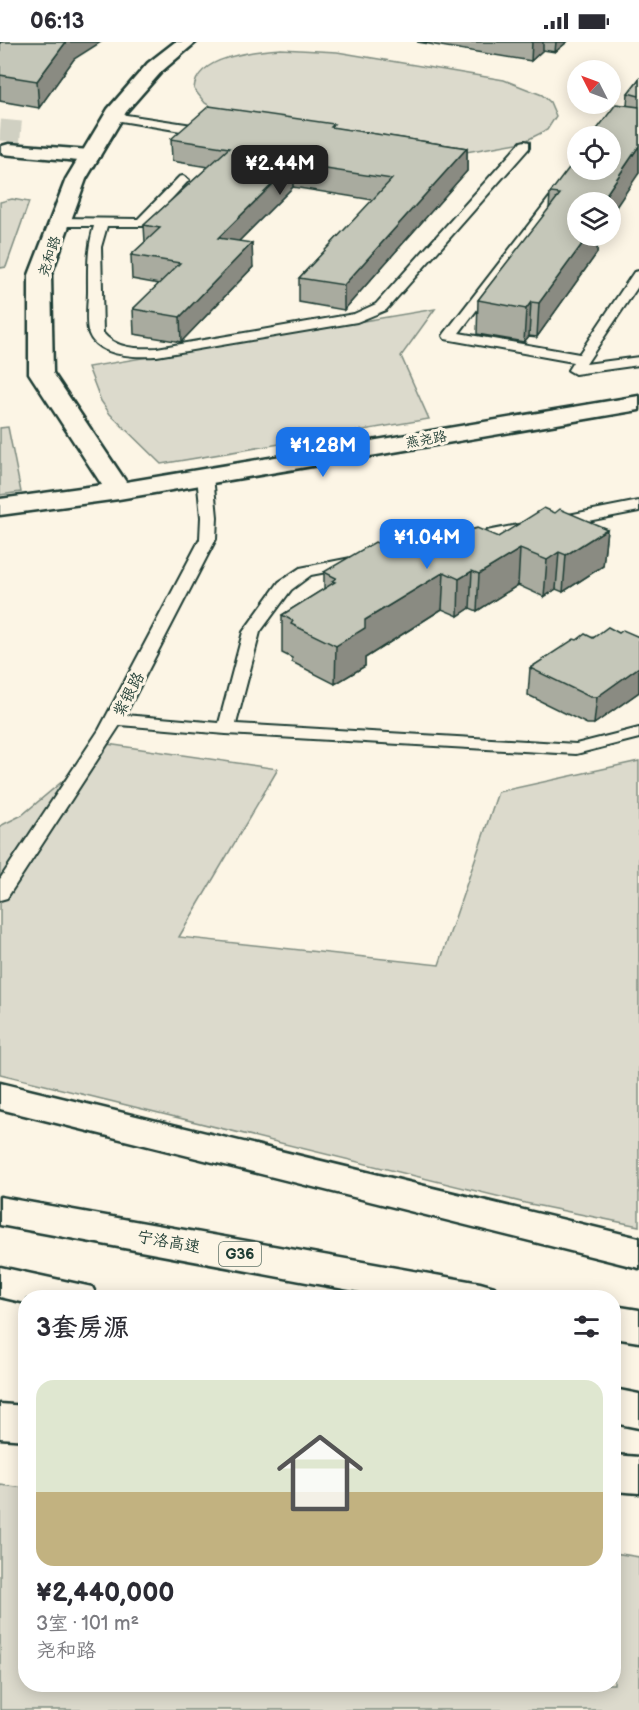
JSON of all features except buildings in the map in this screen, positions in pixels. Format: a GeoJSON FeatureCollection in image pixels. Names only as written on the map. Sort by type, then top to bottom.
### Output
{"type":"FeatureCollection","features":[{"type":"Feature","properties":{"kind":"main road","name":"尧和路"},"geometry":{"type":"LineString","coordinates":[[119,491],[41,373],[40,275],[76,179],[113,117],[155,67],[187,42]]}},
{"type":"Feature","properties":{"kind":"main road"},"geometry":{"type":"LineString","coordinates":[[22,132],[56,134]]}},
{"type":"Feature","properties":{"kind":"main road"},"geometry":{"type":"LineString","coordinates":[[79,135],[96,146]]}},
{"type":"Feature","properties":{"kind":"main road"},"geometry":{"type":"LineString","coordinates":[[9,150],[96,146]]}},
{"type":"Feature","properties":{"kind":"main road","name":"燕尧路"},"geometry":{"type":"LineString","coordinates":[[0,507],[119,491],[639,403]]}},
{"type":"Feature","properties":{"kind":"main road"},"geometry":{"type":"LineString","coordinates":[[0,1096],[639,1253]]}},
{"type":"Feature","properties":{"kind":"main road","name":"宁洛高速"},"geometry":{"type":"LineString","coordinates":[[0,1211],[436,1290]]}},
{"type":"Feature","properties":{"kind":"main road"},"geometry":{"type":"LineString","coordinates":[[0,1282],[39,1290]]}},
{"type":"Feature","properties":{"kind":"main road"},"geometry":{"type":"LineString","coordinates":[[621,1323],[639,1326]]}},
{"type":"Feature","properties":{"kind":"main road"},"geometry":{"type":"LineString","coordinates":[[621,1407],[639,1411]]}},
{"type":"Feature","properties":{"kind":"main road"},"geometry":{"type":"LineString","coordinates":[[0,1422],[18,1423]]}},
{"type":"Feature","properties":{"kind":"main road"},"geometry":{"type":"LineString","coordinates":[[621,1474],[639,1475]]}},
{"type":"Feature","properties":{"kind":"lane"},"geometry":{"type":"LineString","coordinates":[[113,117],[199,130]]}},
{"type":"Feature","properties":{"kind":"lane"},"geometry":{"type":"LineString","coordinates":[[102,223],[94,248],[94,285],[96,333],[105,344],[138,353],[157,352],[357,318],[381,307],[525,145]]}},
{"type":"Feature","properties":{"kind":"lane"},"geometry":{"type":"LineString","coordinates":[[60,222],[141,223],[183,180]]}},
{"type":"Feature","properties":{"kind":"lane"},"geometry":{"type":"LineString","coordinates":[[570,180],[450,336],[582,359]]}},
{"type":"Feature","properties":{"kind":"lane"},"geometry":{"type":"LineString","coordinates":[[639,274],[575,369],[639,362]]}},
{"type":"Feature","properties":{"kind":"lane","name":"紫银路"},"geometry":{"type":"LineString","coordinates":[[0,894],[114,719],[208,539],[205,476]]}},
{"type":"Feature","properties":{"kind":"lane"},"geometry":{"type":"LineString","coordinates":[[226,729],[252,632],[285,586],[306,571],[639,506]]}},
{"type":"Feature","properties":{"kind":"lane"},"geometry":{"type":"LineString","coordinates":[[114,719],[226,729],[576,749],[639,733]]}},
{"type":"Feature","properties":{"kind":"shaded area"},"geometry":{"type":"Polygon","coordinates":[[[281,49],[337,52],[504,80],[542,95],[550,102],[556,116],[547,130],[523,142],[466,152],[215,109],[205,103],[194,89],[197,78],[216,62],[257,51],[281,49]]]}},
{"type":"Feature","properties":{"kind":"shaded area"},"geometry":{"type":"Polygon","coordinates":[[[12,199],[29,202],[6,267],[0,268],[0,202],[12,199]]]}},
{"type":"Feature","properties":{"kind":"shaded area"},"geometry":{"type":"Polygon","coordinates":[[[435,309],[401,356],[429,419],[161,464],[110,414],[101,401],[88,367],[435,309]]]}},
{"type":"Feature","properties":{"kind":"shaded area"},"geometry":{"type":"Polygon","coordinates":[[[8,427],[21,492],[0,495],[0,428],[8,427]]]}},
{"type":"Feature","properties":{"kind":"shaded area"},"geometry":{"type":"Polygon","coordinates":[[[107,744],[278,769],[179,937],[439,965],[498,792],[639,761],[639,1226],[525,1203],[0,1074],[0,826],[22,815],[107,744]]]}},
{"type":"Feature","properties":{"kind":"shaded area"},"geometry":{"type":"Polygon","coordinates":[[[0,1485],[18,1487],[18,1692],[621,1692],[621,1554],[639,1557],[639,1710],[0,1710],[0,1485]]]}},
{"type":"Feature","properties":{"kind":"tunnel"},"geometry":{"type":"LineString","coordinates":[[0,130],[22,132]]}}]}
